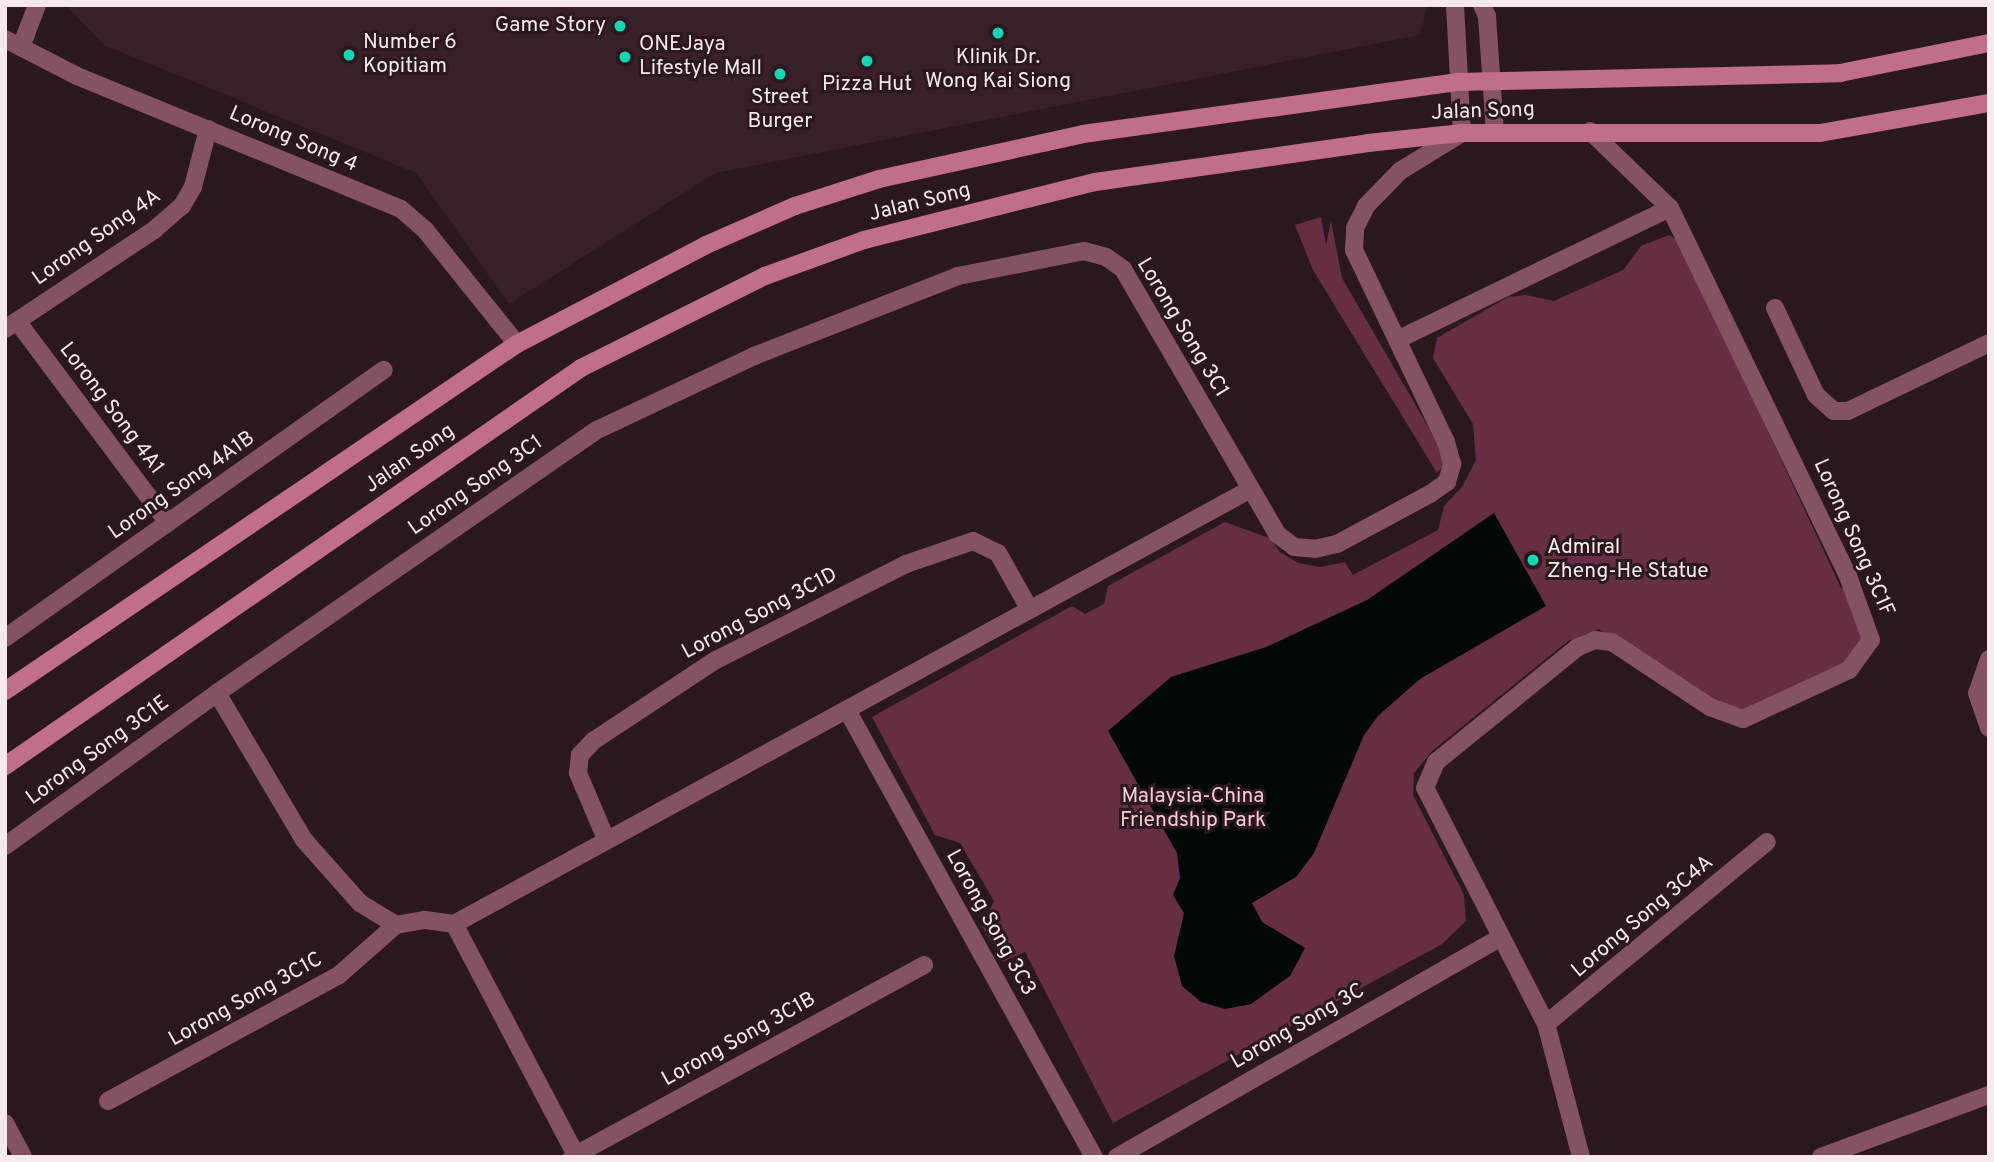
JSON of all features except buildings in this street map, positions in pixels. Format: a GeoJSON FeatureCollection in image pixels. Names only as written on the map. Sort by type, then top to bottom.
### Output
{"type":"FeatureCollection","features":[{"type":"Feature","properties":{"kind":"main road","name":"Jalan Song"},"geometry":{"type":"LineString","coordinates":[[5,691],[517,344],[706,245],[795,206],[879,179],[1083,134],[1458,82],[1840,74],[1989,43]]}},
{"type":"Feature","properties":{"kind":"main road","name":"Jalan Song"},"geometry":{"type":"LineString","coordinates":[[5,766],[581,368],[765,276],[864,240],[1095,182],[1462,133],[1590,131],[1820,134],[1989,103]]}},
{"type":"Feature","properties":{"kind":"street"},"geometry":{"type":"LineString","coordinates":[[13,43],[37,5]]}},
{"type":"Feature","properties":{"kind":"street"},"geometry":{"type":"LineString","coordinates":[[1455,5],[1462,133],[1399,171],[1366,206],[1355,228],[1354,250],[1399,339],[1670,208]]}},
{"type":"Feature","properties":{"kind":"street"},"geometry":{"type":"LineString","coordinates":[[1482,5],[1492,81],[1495,132]]}},
{"type":"Feature","properties":{"kind":"street","name":"Lorong Song 4"},"geometry":{"type":"LineString","coordinates":[[13,43],[77,76],[414,217],[517,344]]}},
{"type":"Feature","properties":{"kind":"street","name":"Lorong Song 4A"},"geometry":{"type":"LineString","coordinates":[[11,325],[154,230],[182,206],[193,187],[208,129]]}},
{"type":"Feature","properties":{"kind":"street","name":"Lorong Song 3C1F"},"geometry":{"type":"LineString","coordinates":[[1501,937],[1425,788],[1436,762],[1578,647],[1595,640],[1612,642],[1710,707],[1743,719],[1849,670],[1871,640],[1842,564],[1670,208],[1590,131]]}},
{"type":"Feature","properties":{"kind":"street","name":"Lorong Song 3C1"},"geometry":{"type":"LineString","coordinates":[[217,693],[597,430],[754,356],[958,276],[1084,251],[1106,257],[1123,269],[1277,534],[1294,547],[1315,549],[1337,544],[1447,482],[1452,464],[1447,442],[1399,339]]}},
{"type":"Feature","properties":{"kind":"street"},"geometry":{"type":"LineString","coordinates":[[1775,308],[1816,395],[1834,411],[1848,411],[1989,343]]}},
{"type":"Feature","properties":{"kind":"street","name":"Lorong Song 4A1"},"geometry":{"type":"LineString","coordinates":[[11,325],[168,523]]}},
{"type":"Feature","properties":{"kind":"street","name":"Lorong Song 4A1B"},"geometry":{"type":"LineString","coordinates":[[5,638],[384,370]]}},
{"type":"Feature","properties":{"kind":"street"},"geometry":{"type":"LineString","coordinates":[[217,693],[304,840],[360,903],[396,925],[424,920],[454,925],[606,839],[1251,489]]}},
{"type":"Feature","properties":{"kind":"street","name":"Lorong Song 3C1D"},"geometry":{"type":"LineString","coordinates":[[606,839],[578,773],[580,755],[593,741],[716,660],[906,564],[973,541],[998,553],[1030,610]]}},
{"type":"Feature","properties":{"kind":"street"},"geometry":{"type":"LineString","coordinates":[[1989,659],[1977,694],[1989,728]]}},
{"type":"Feature","properties":{"kind":"street","name":"Lorong Song 3C1E"},"geometry":{"type":"LineString","coordinates":[[5,846],[217,693]]}},
{"type":"Feature","properties":{"kind":"street","name":"Lorong Song 3C3"},"geometry":{"type":"LineString","coordinates":[[847,710],[1094,1157]]}},
{"type":"Feature","properties":{"kind":"street","name":"Lorong Song 3C4A"},"geometry":{"type":"LineString","coordinates":[[1546,1024],[1767,842]]}},
{"type":"Feature","properties":{"kind":"street","name":"Lorong Song 3C1C"},"geometry":{"type":"LineString","coordinates":[[108,1101],[339,975],[396,925]]}},
{"type":"Feature","properties":{"kind":"street"},"geometry":{"type":"LineString","coordinates":[[454,925],[575,1156]]}},
{"type":"Feature","properties":{"kind":"street"},"geometry":{"type":"LineString","coordinates":[[1501,937],[1546,1024],[1581,1157]]}},
{"type":"Feature","properties":{"kind":"street","name":"Lorong Song 3C"},"geometry":{"type":"LineString","coordinates":[[1117,1157],[1501,937]]}},
{"type":"Feature","properties":{"kind":"street","name":"Lorong Song 3C1B"},"geometry":{"type":"LineString","coordinates":[[575,1156],[924,965]]}},
{"type":"Feature","properties":{"kind":"street"},"geometry":{"type":"LineString","coordinates":[[1821,1157],[1989,1096]]}},
{"type":"Feature","properties":{"kind":"street"},"geometry":{"type":"LineString","coordinates":[[5,1123],[23,1157]]}},
{"type":"Feature","properties":{"kind":"shaded area"},"geometry":{"type":"Polygon","coordinates":[[[66,5],[1428,5],[1420,35],[715,173],[509,304],[416,173],[104,45],[66,5]]]}},
{"type":"Feature","properties":{"kind":"shaded area"},"geometry":{"type":"Polygon","coordinates":[[[1494,513],[1546,606],[1420,679],[1378,716],[1364,735],[1314,853],[1296,877],[1252,903],[1262,922],[1305,948],[1290,976],[1251,1004],[1225,1009],[1201,1002],[1182,986],[1174,956],[1184,913],[1173,895],[1180,878],[1177,853],[1108,731],[1171,677],[1266,647],[1367,600],[1494,513]]]}},
{"type":"Feature","properties":{"kind":"green space"},"geometry":{"type":"Polygon","coordinates":[[[1321,217],[1326,245],[1331,221],[1342,278],[1448,461],[1437,473],[1313,270],[1295,225],[1321,217]]]}},
{"type":"Feature","properties":{"kind":"green space","name":"Malaysia-China Friendship Park"},"geometry":{"type":"Polygon","coordinates":[[[1669,235],[1679,241],[1841,588],[1847,586],[1866,638],[1851,663],[1755,710],[1734,712],[1599,629],[1568,641],[1432,751],[1414,773],[1413,795],[1464,895],[1466,921],[1442,944],[1113,1123],[1025,952],[1003,962],[982,926],[994,901],[960,843],[935,835],[872,717],[1072,606],[1085,614],[1104,604],[1108,586],[1225,522],[1269,538],[1280,552],[1298,563],[1320,567],[1345,562],[1353,575],[1438,530],[1444,506],[1462,487],[1476,460],[1473,424],[1433,358],[1437,338],[1508,297],[1526,295],[1554,301],[1623,270],[1641,246],[1669,235]]]}},
{"type":"Feature","properties":{"kind":"place","name":"Game Story"},"geometry":{"type":"Point","coordinates":[620,26]}},
{"type":"Feature","properties":{"kind":"place","name":"Klinik Dr. Wong Kai Siong"},"geometry":{"type":"Point","coordinates":[998,33]}},
{"type":"Feature","properties":{"kind":"place","name":"Number 6 Kopitiam"},"geometry":{"type":"Point","coordinates":[349,55]}},
{"type":"Feature","properties":{"kind":"place","name":"ONEJaya Lifestyle Mall"},"geometry":{"type":"Point","coordinates":[625,57]}},
{"type":"Feature","properties":{"kind":"place","name":"Pizza Hut"},"geometry":{"type":"Point","coordinates":[867,61]}},
{"type":"Feature","properties":{"kind":"place","name":"Street Burger"},"geometry":{"type":"Point","coordinates":[780,74]}},
{"type":"Feature","properties":{"kind":"place","name":"Admiral Zheng-He Statue"},"geometry":{"type":"Point","coordinates":[1533,560]}}]}
